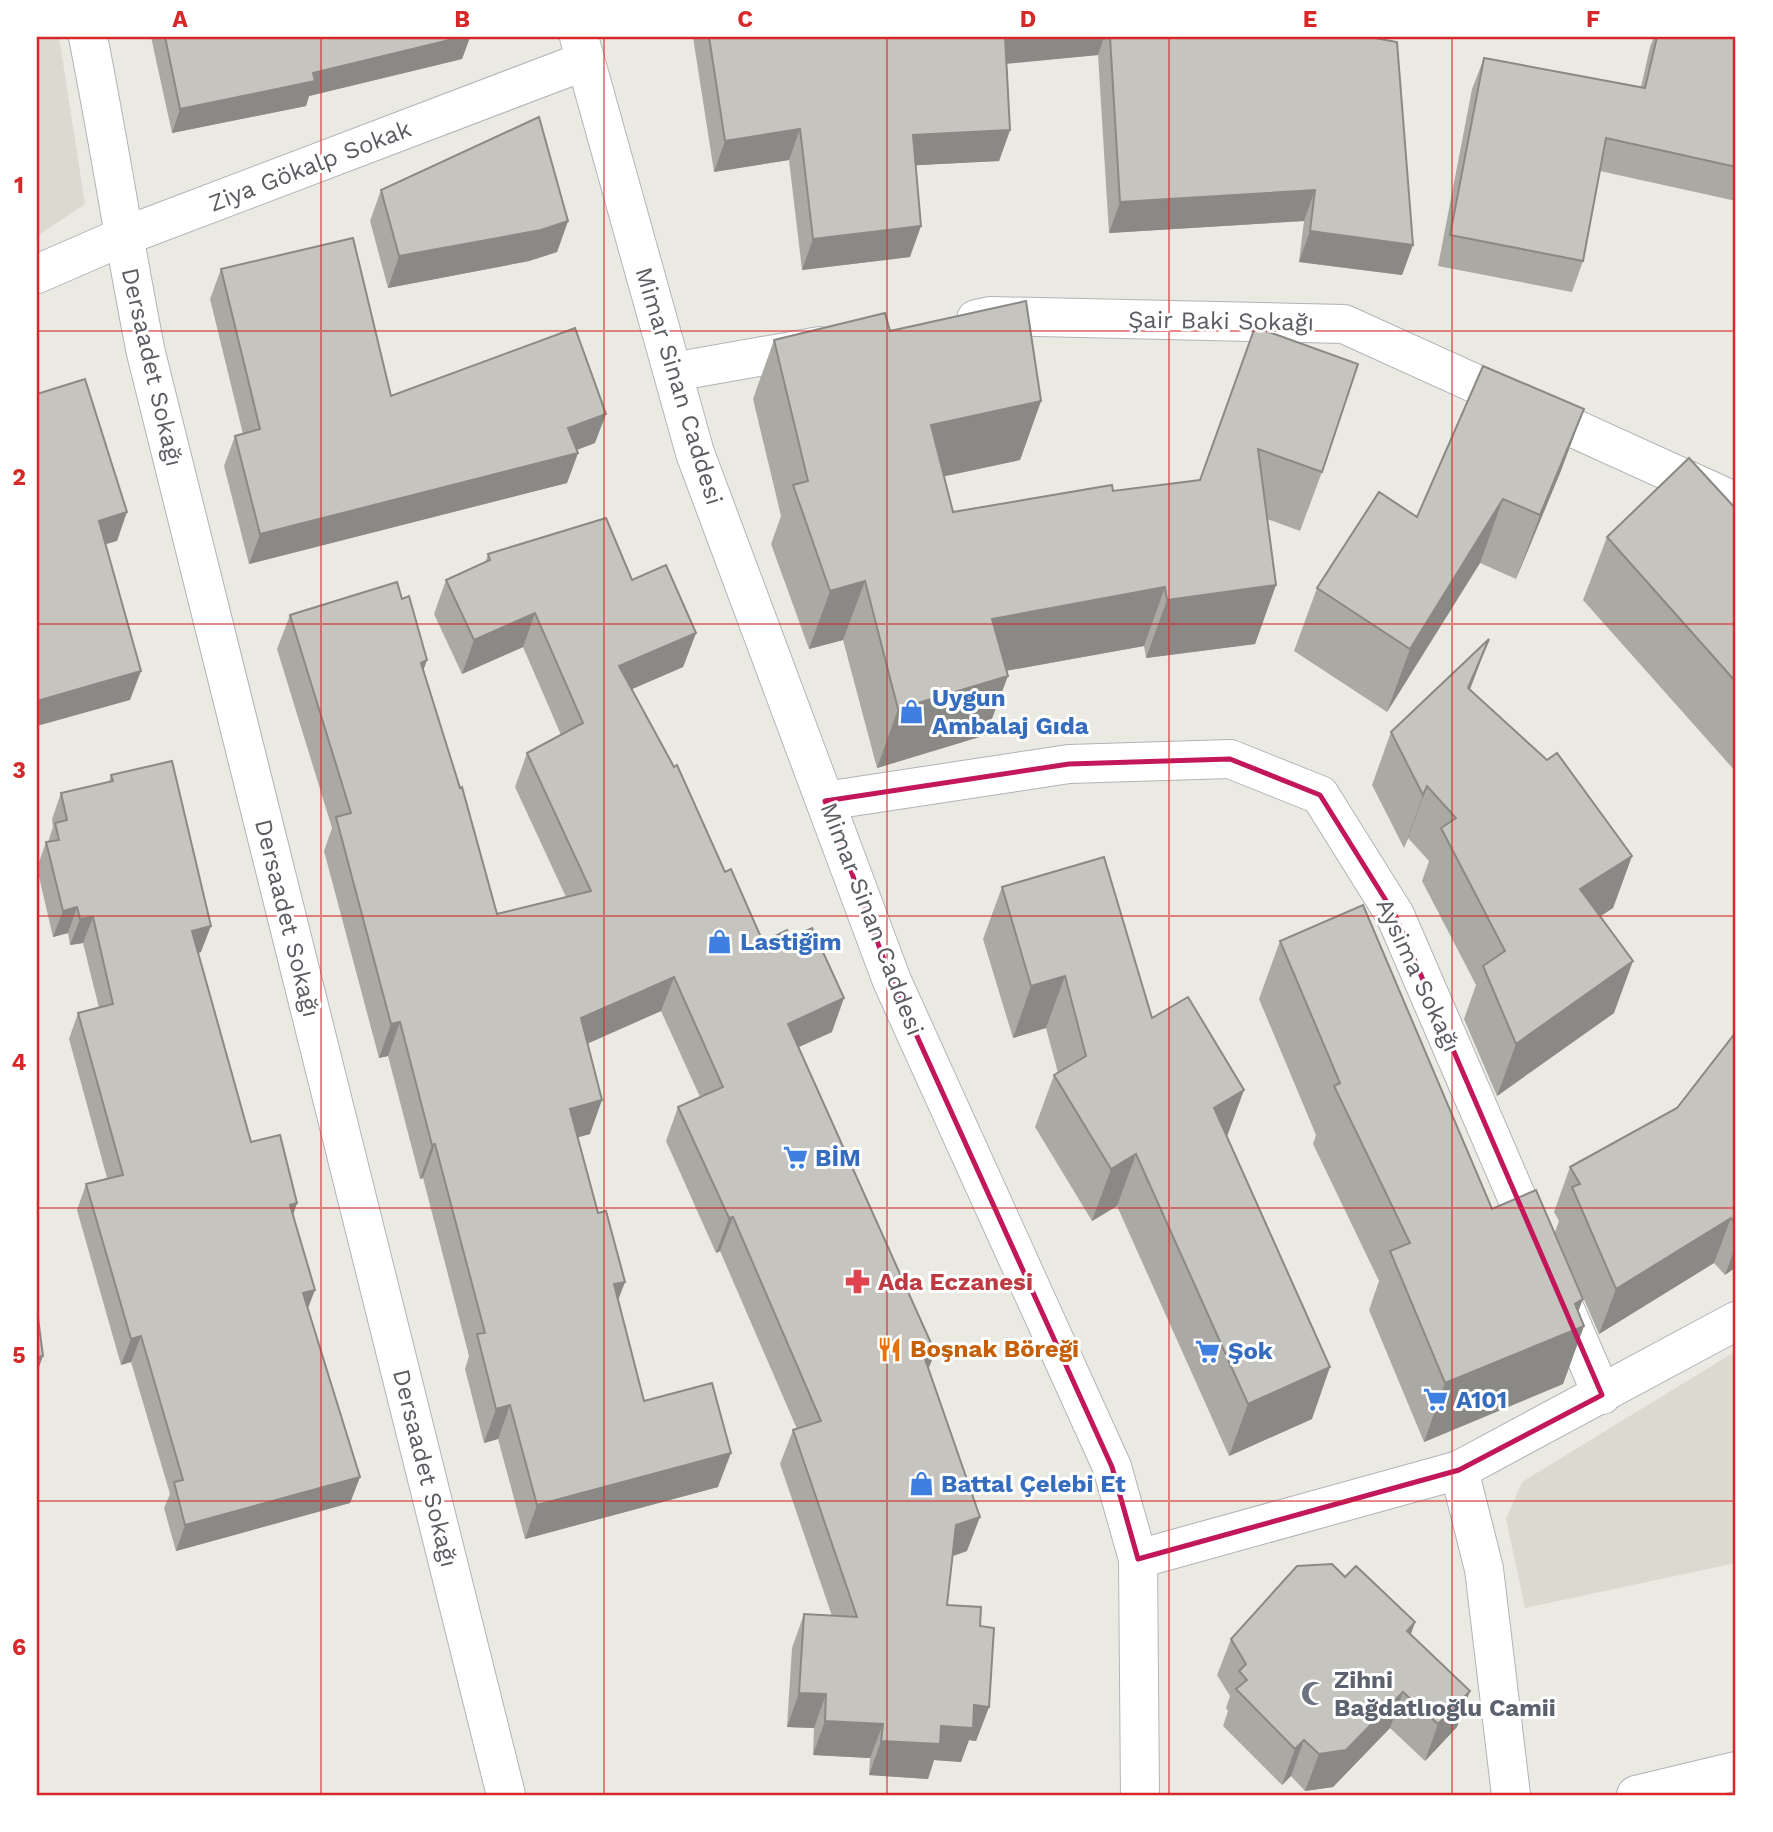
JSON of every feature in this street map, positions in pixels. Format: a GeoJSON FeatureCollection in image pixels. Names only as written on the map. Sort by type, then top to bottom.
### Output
{"type":"FeatureCollection","features":[{"type":"Feature","properties":{"kind":"street","name":"Dersaadet Sokağı"},"geometry":{"type":"LineString","coordinates":[[88,37],[115,173],[122,237],[146,353],[506,1795]]}},
{"type":"Feature","properties":{"kind":"street","name":"Ziya Gökalp Sokak"},"geometry":{"type":"LineString","coordinates":[[37,274],[582,49]]}},
{"type":"Feature","properties":{"kind":"street","name":"Mimar Sinan Caddesi"},"geometry":{"type":"LineString","coordinates":[[582,49],[695,453],[892,981],[1112,1467],[1138,1559],[1140,1795]]}},
{"type":"Feature","properties":{"kind":"street","name":"Şair Baki Sokağı"},"geometry":{"type":"LineString","coordinates":[[935,326],[990,316],[1344,324],[1736,502]]}},
{"type":"Feature","properties":{"kind":"street"},"geometry":{"type":"LineString","coordinates":[[673,372],[852,340]]}},
{"type":"Feature","properties":{"kind":"street","name":"Aysima Sokağı"},"geometry":{"type":"LineString","coordinates":[[825,801],[1069,764],[1230,758],[1320,794],[1395,915],[1602,1395]]}},
{"type":"Feature","properties":{"kind":"street"},"geometry":{"type":"LineString","coordinates":[[1138,1559],[1459,1471],[1736,1321]]}},
{"type":"Feature","properties":{"kind":"street"},"geometry":{"type":"LineString","coordinates":[[1459,1471],[1484,1569],[1511,1795]]}},
{"type":"Feature","properties":{"kind":"street"},"geometry":{"type":"LineString","coordinates":[[1636,1795],[1736,1771]]}},
{"type":"Feature","properties":{"kind":"highlighted area"},"geometry":{"type":"Polygon","coordinates":[[[1230,759],[1320,795],[1395,915],[1602,1395],[1459,1470],[1138,1559],[1112,1467],[892,981],[825,801],[1069,764],[1230,759]]]}},
{"type":"Feature","properties":{"kind":"shaded area"},"geometry":{"type":"Polygon","coordinates":[[[37,37],[59,37],[85,204],[37,236],[37,37]]]}},
{"type":"Feature","properties":{"kind":"shaded area"},"geometry":{"type":"Polygon","coordinates":[[[1736,1351],[1736,1563],[1525,1608],[1506,1519],[1522,1482],[1736,1351]]]}},
{"type":"Feature","properties":{"kind":"building"},"geometry":{"type":"Polygon","coordinates":[[[165,37],[462,37],[313,73],[315,81],[180,109],[165,37]]]}},
{"type":"Feature","properties":{"kind":"building"},"geometry":{"type":"Polygon","coordinates":[[[709,37],[1005,37],[1010,130],[913,135],[921,226],[813,239],[800,129],[725,141],[709,37]]]}},
{"type":"Feature","properties":{"kind":"building"},"geometry":{"type":"Polygon","coordinates":[[[1110,37],[1369,37],[1397,42],[1413,245],[1310,231],[1315,190],[1120,202],[1110,37]]]}},
{"type":"Feature","properties":{"kind":"building"},"geometry":{"type":"Polygon","coordinates":[[[1657,37],[1736,37],[1736,167],[1606,138],[1583,261],[1450,235],[1484,58],[1645,88],[1657,37]]]}},
{"type":"Feature","properties":{"kind":"building"},"geometry":{"type":"Polygon","coordinates":[[[539,117],[568,221],[541,230],[399,256],[381,190],[539,117]]]}},
{"type":"Feature","properties":{"kind":"building"},"geometry":{"type":"Polygon","coordinates":[[[353,238],[391,396],[575,328],[606,414],[568,428],[578,453],[260,534],[235,436],[260,429],[221,269],[353,238]]]}},
{"type":"Feature","properties":{"kind":"building"},"geometry":{"type":"Polygon","coordinates":[[[1026,301],[1041,401],[931,425],[953,512],[1112,485],[1113,491],[1200,480],[1255,327],[1358,364],[1322,472],[1258,449],[1276,585],[1167,600],[1165,587],[992,619],[1008,676],[898,709],[865,581],[830,591],[793,485],[808,481],[774,340],[885,313],[890,331],[1026,301]]]}},
{"type":"Feature","properties":{"kind":"building"},"geometry":{"type":"Polygon","coordinates":[[[1483,366],[1584,409],[1540,515],[1503,499],[1410,649],[1317,588],[1379,492],[1417,517],[1483,366]]]}},
{"type":"Feature","properties":{"kind":"building"},"geometry":{"type":"Polygon","coordinates":[[[85,379],[127,512],[99,521],[141,671],[37,701],[37,394],[85,379]]]}},
{"type":"Feature","properties":{"kind":"building"},"geometry":{"type":"Polygon","coordinates":[[[1689,458],[1736,509],[1736,682],[1607,537],[1689,458]]]}},
{"type":"Feature","properties":{"kind":"building"},"geometry":{"type":"Polygon","coordinates":[[[606,518],[632,580],[666,565],[696,633],[619,666],[674,767],[677,765],[725,872],[731,869],[763,942],[787,930],[791,938],[812,928],[844,998],[788,1024],[935,1352],[924,1356],[980,1517],[956,1525],[947,1605],[981,1607],[980,1626],[994,1628],[989,1707],[974,1705],[973,1728],[941,1726],[940,1744],[881,1741],[883,1724],[825,1721],[826,1694],[799,1693],[804,1614],[857,1617],[793,1430],[821,1421],[733,1217],[729,1218],[678,1107],[723,1087],[674,977],[581,1018],[602,1100],[570,1109],[598,1213],[606,1211],[625,1282],[614,1284],[644,1401],[712,1383],[731,1453],[537,1505],[510,1405],[496,1409],[477,1334],[485,1333],[435,1144],[432,1145],[400,1022],[391,1024],[336,817],[351,813],[290,615],[397,582],[402,599],[409,596],[427,660],[421,663],[460,788],[462,787],[497,914],[591,891],[527,753],[583,723],[535,613],[474,640],[446,580],[490,560],[488,554],[606,518]]]}},
{"type":"Feature","properties":{"kind":"building"},"geometry":{"type":"Polygon","coordinates":[[[1489,639],[1468,688],[1547,760],[1557,753],[1632,856],[1580,889],[1633,961],[1516,1044],[1483,966],[1505,951],[1441,828],[1456,818],[1427,786],[1423,795],[1391,732],[1489,639]]]}},
{"type":"Feature","properties":{"kind":"building"},"geometry":{"type":"Polygon","coordinates":[[[172,761],[211,926],[192,931],[251,1142],[280,1135],[297,1203],[290,1205],[315,1290],[303,1293],[360,1477],[185,1525],[174,1482],[183,1480],[141,1336],[131,1339],[86,1184],[123,1175],[78,1013],[113,1004],[93,917],[80,919],[77,907],[63,911],[46,842],[59,840],[55,823],[67,820],[61,793],[113,781],[111,775],[172,761]]]}},
{"type":"Feature","properties":{"kind":"building"},"geometry":{"type":"Polygon","coordinates":[[[1104,857],[1152,1018],[1188,997],[1244,1090],[1214,1108],[1330,1367],[1248,1404],[1136,1154],[1111,1169],[1054,1075],[1086,1056],[1065,976],[1031,986],[1002,887],[1104,857]]]}},
{"type":"Feature","properties":{"kind":"building"},"geometry":{"type":"Polygon","coordinates":[[[1363,905],[1492,1209],[1536,1190],[1583,1299],[1575,1304],[1584,1326],[1445,1383],[1390,1251],[1410,1243],[1334,1086],[1340,1083],[1280,941],[1363,905]]]}},
{"type":"Feature","properties":{"kind":"building"},"geometry":{"type":"Polygon","coordinates":[[[1736,1032],[1736,1225],[1731,1218],[1616,1289],[1572,1187],[1580,1184],[1570,1167],[1677,1108],[1736,1032]]]}},
{"type":"Feature","properties":{"kind":"building"},"geometry":{"type":"Polygon","coordinates":[[[37,1310],[43,1356],[37,1357],[37,1310]]]}},
{"type":"Feature","properties":{"kind":"building","name":"Zihni Bağdatlıoğlu Camii"},"geometry":{"type":"Polygon","coordinates":[[[1332,1564],[1345,1577],[1356,1566],[1415,1622],[1407,1631],[1470,1691],[1438,1724],[1403,1692],[1346,1750],[1319,1754],[1304,1740],[1295,1749],[1236,1689],[1247,1680],[1239,1671],[1246,1664],[1231,1639],[1297,1566],[1332,1564]]]}},
{"type":"Feature","properties":{"kind":"place","name":"Uygun Ambalaj Gıda"},"geometry":{"type":"Point","coordinates":[912,712]}},
{"type":"Feature","properties":{"kind":"place","name":"Lastiğim"},"geometry":{"type":"Point","coordinates":[720,942]}},
{"type":"Feature","properties":{"kind":"place","name":"BİM"},"geometry":{"type":"Point","coordinates":[795,1158]}},
{"type":"Feature","properties":{"kind":"place","name":"Ada Eczanesi"},"geometry":{"type":"Point","coordinates":[858,1282]}},
{"type":"Feature","properties":{"kind":"place","name":"Boşnak Böreği"},"geometry":{"type":"Point","coordinates":[890,1349]}},
{"type":"Feature","properties":{"kind":"place","name":"Şok"},"geometry":{"type":"Point","coordinates":[1208,1351]}},
{"type":"Feature","properties":{"kind":"place","name":"A101"},"geometry":{"type":"Point","coordinates":[1436,1400]}},
{"type":"Feature","properties":{"kind":"place","name":"Battal Çelebi Et"},"geometry":{"type":"Point","coordinates":[921,1484]}},
{"type":"Feature","properties":{"kind":"place","name":"Zihni Bağdatlıoğlu Camii"},"geometry":{"type":"Point","coordinates":[1314,1694]}}]}
